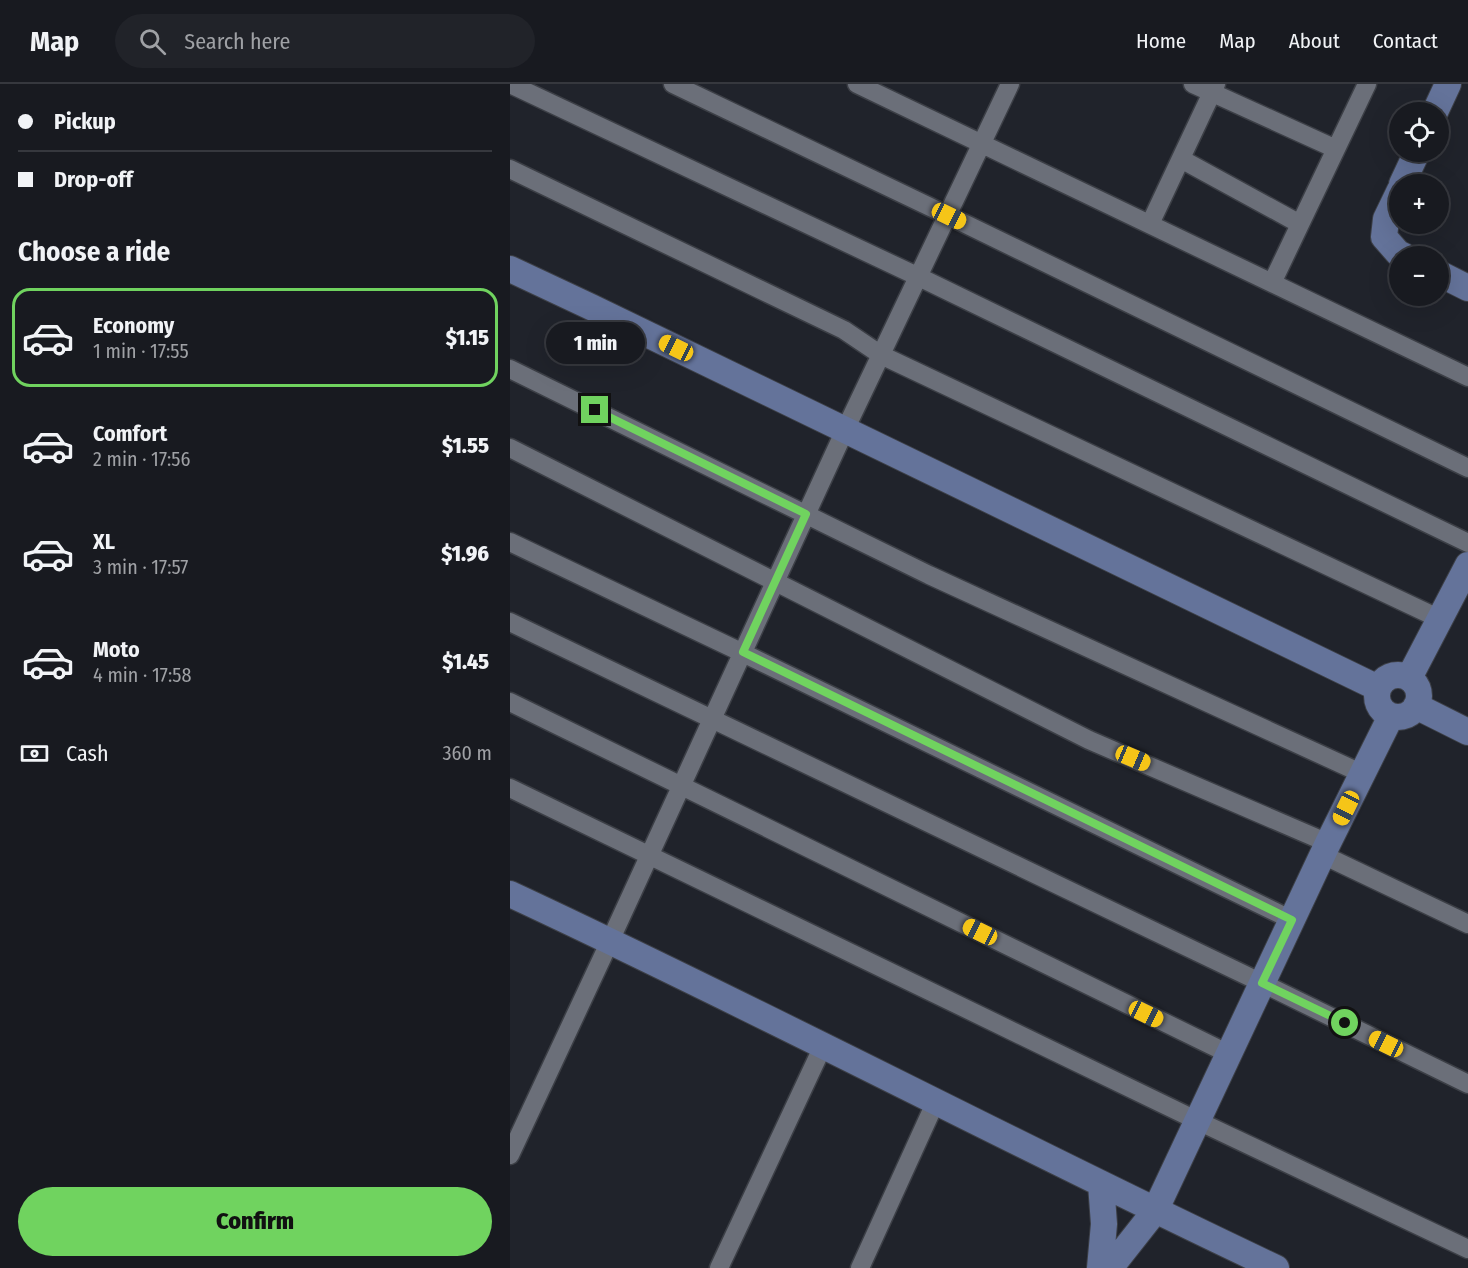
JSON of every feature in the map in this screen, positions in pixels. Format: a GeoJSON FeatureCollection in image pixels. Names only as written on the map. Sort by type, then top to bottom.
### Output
{"type":"FeatureCollection","features":[{"type":"Feature","properties":{"kind":"street"},"geometry":{"type":"LineString","coordinates":[[510,84],[919,277],[1468,543]]}},
{"type":"Feature","properties":{"kind":"street"},"geometry":{"type":"LineString","coordinates":[[673,84],[1468,468]]}},
{"type":"Feature","properties":{"kind":"street"},"geometry":{"type":"LineString","coordinates":[[857,84],[1468,377]]}},
{"type":"Feature","properties":{"kind":"street"},"geometry":{"type":"LineString","coordinates":[[510,1155],[845,430],[1010,84]]}},
{"type":"Feature","properties":{"kind":"street"},"geometry":{"type":"LineString","coordinates":[[1193,84],[1214,88],[1336,149]]}},
{"type":"Feature","properties":{"kind":"street"},"geometry":{"type":"LineString","coordinates":[[1272,283],[1367,84]]}},
{"type":"Feature","properties":{"kind":"street"},"geometry":{"type":"LineString","coordinates":[[1440,102],[1448,84]]}},
{"type":"Feature","properties":{"kind":"street"},"geometry":{"type":"LineString","coordinates":[[1150,224],[1214,88]]}},
{"type":"Feature","properties":{"kind":"street"},"geometry":{"type":"LineString","coordinates":[[1181,159],[1300,224]]}},
{"type":"Feature","properties":{"kind":"street"},"geometry":{"type":"LineString","coordinates":[[510,169],[844,330],[881,355],[1440,619]]}},
{"type":"Feature","properties":{"kind":"street"},"geometry":{"type":"LineString","coordinates":[[1389,213],[1384,237],[1392,246]]}},
{"type":"Feature","properties":{"kind":"street"},"geometry":{"type":"LineString","coordinates":[[510,269],[1378,688]]}},
{"type":"Feature","properties":{"kind":"street"},"geometry":{"type":"LineString","coordinates":[[1449,278],[1468,288]]}},
{"type":"Feature","properties":{"kind":"street"},"geometry":{"type":"LineString","coordinates":[[510,369],[940,580],[1363,774]]}},
{"type":"Feature","properties":{"kind":"street"},"geometry":{"type":"LineString","coordinates":[[510,448],[1089,740],[1326,849],[1468,924]]}},
{"type":"Feature","properties":{"kind":"street"},"geometry":{"type":"LineString","coordinates":[[510,542],[743,652],[1292,920]]}},
{"type":"Feature","properties":{"kind":"street"},"geometry":{"type":"LineString","coordinates":[[1409,678],[1468,565]]}},
{"type":"Feature","properties":{"kind":"street"},"geometry":{"type":"LineString","coordinates":[[510,622],[1468,1084]]}},
{"type":"Feature","properties":{"kind":"street"},"geometry":{"type":"LineString","coordinates":[[1392,676],[1409,678],[1414,682],[1418,694],[1416,706],[1408,715],[1402,717],[1386,714],[1378,705],[1378,688],[1392,676]]}},
{"type":"Feature","properties":{"kind":"street"},"geometry":{"type":"LineString","coordinates":[[510,702],[1229,1054]]}},
{"type":"Feature","properties":{"kind":"street"},"geometry":{"type":"LineString","coordinates":[[1416,706],[1468,732]]}},
{"type":"Feature","properties":{"kind":"street"},"geometry":{"type":"LineString","coordinates":[[1110,1268],[1155,1211],[1391,716]]}},
{"type":"Feature","properties":{"kind":"street"},"geometry":{"type":"LineString","coordinates":[[510,788],[1468,1249]]}},
{"type":"Feature","properties":{"kind":"street"},"geometry":{"type":"LineString","coordinates":[[510,894],[936,1101],[1155,1211],[1276,1268]]}},
{"type":"Feature","properties":{"kind":"street"},"geometry":{"type":"LineString","coordinates":[[719,1268],[823,1046]]}},
{"type":"Feature","properties":{"kind":"street"},"geometry":{"type":"LineString","coordinates":[[860,1268],[936,1101]]}},
{"type":"Feature","properties":{"kind":"street"},"geometry":{"type":"LineString","coordinates":[[1100,1268],[1104,1224],[1101,1184]]}},
{"type":"Feature","properties":{"kind":"route"},"geometry":{"type":"LineString","coordinates":[[595,410],[806,514],[743,652],[1292,920],[1262,983],[1345,1023]]}}]}
